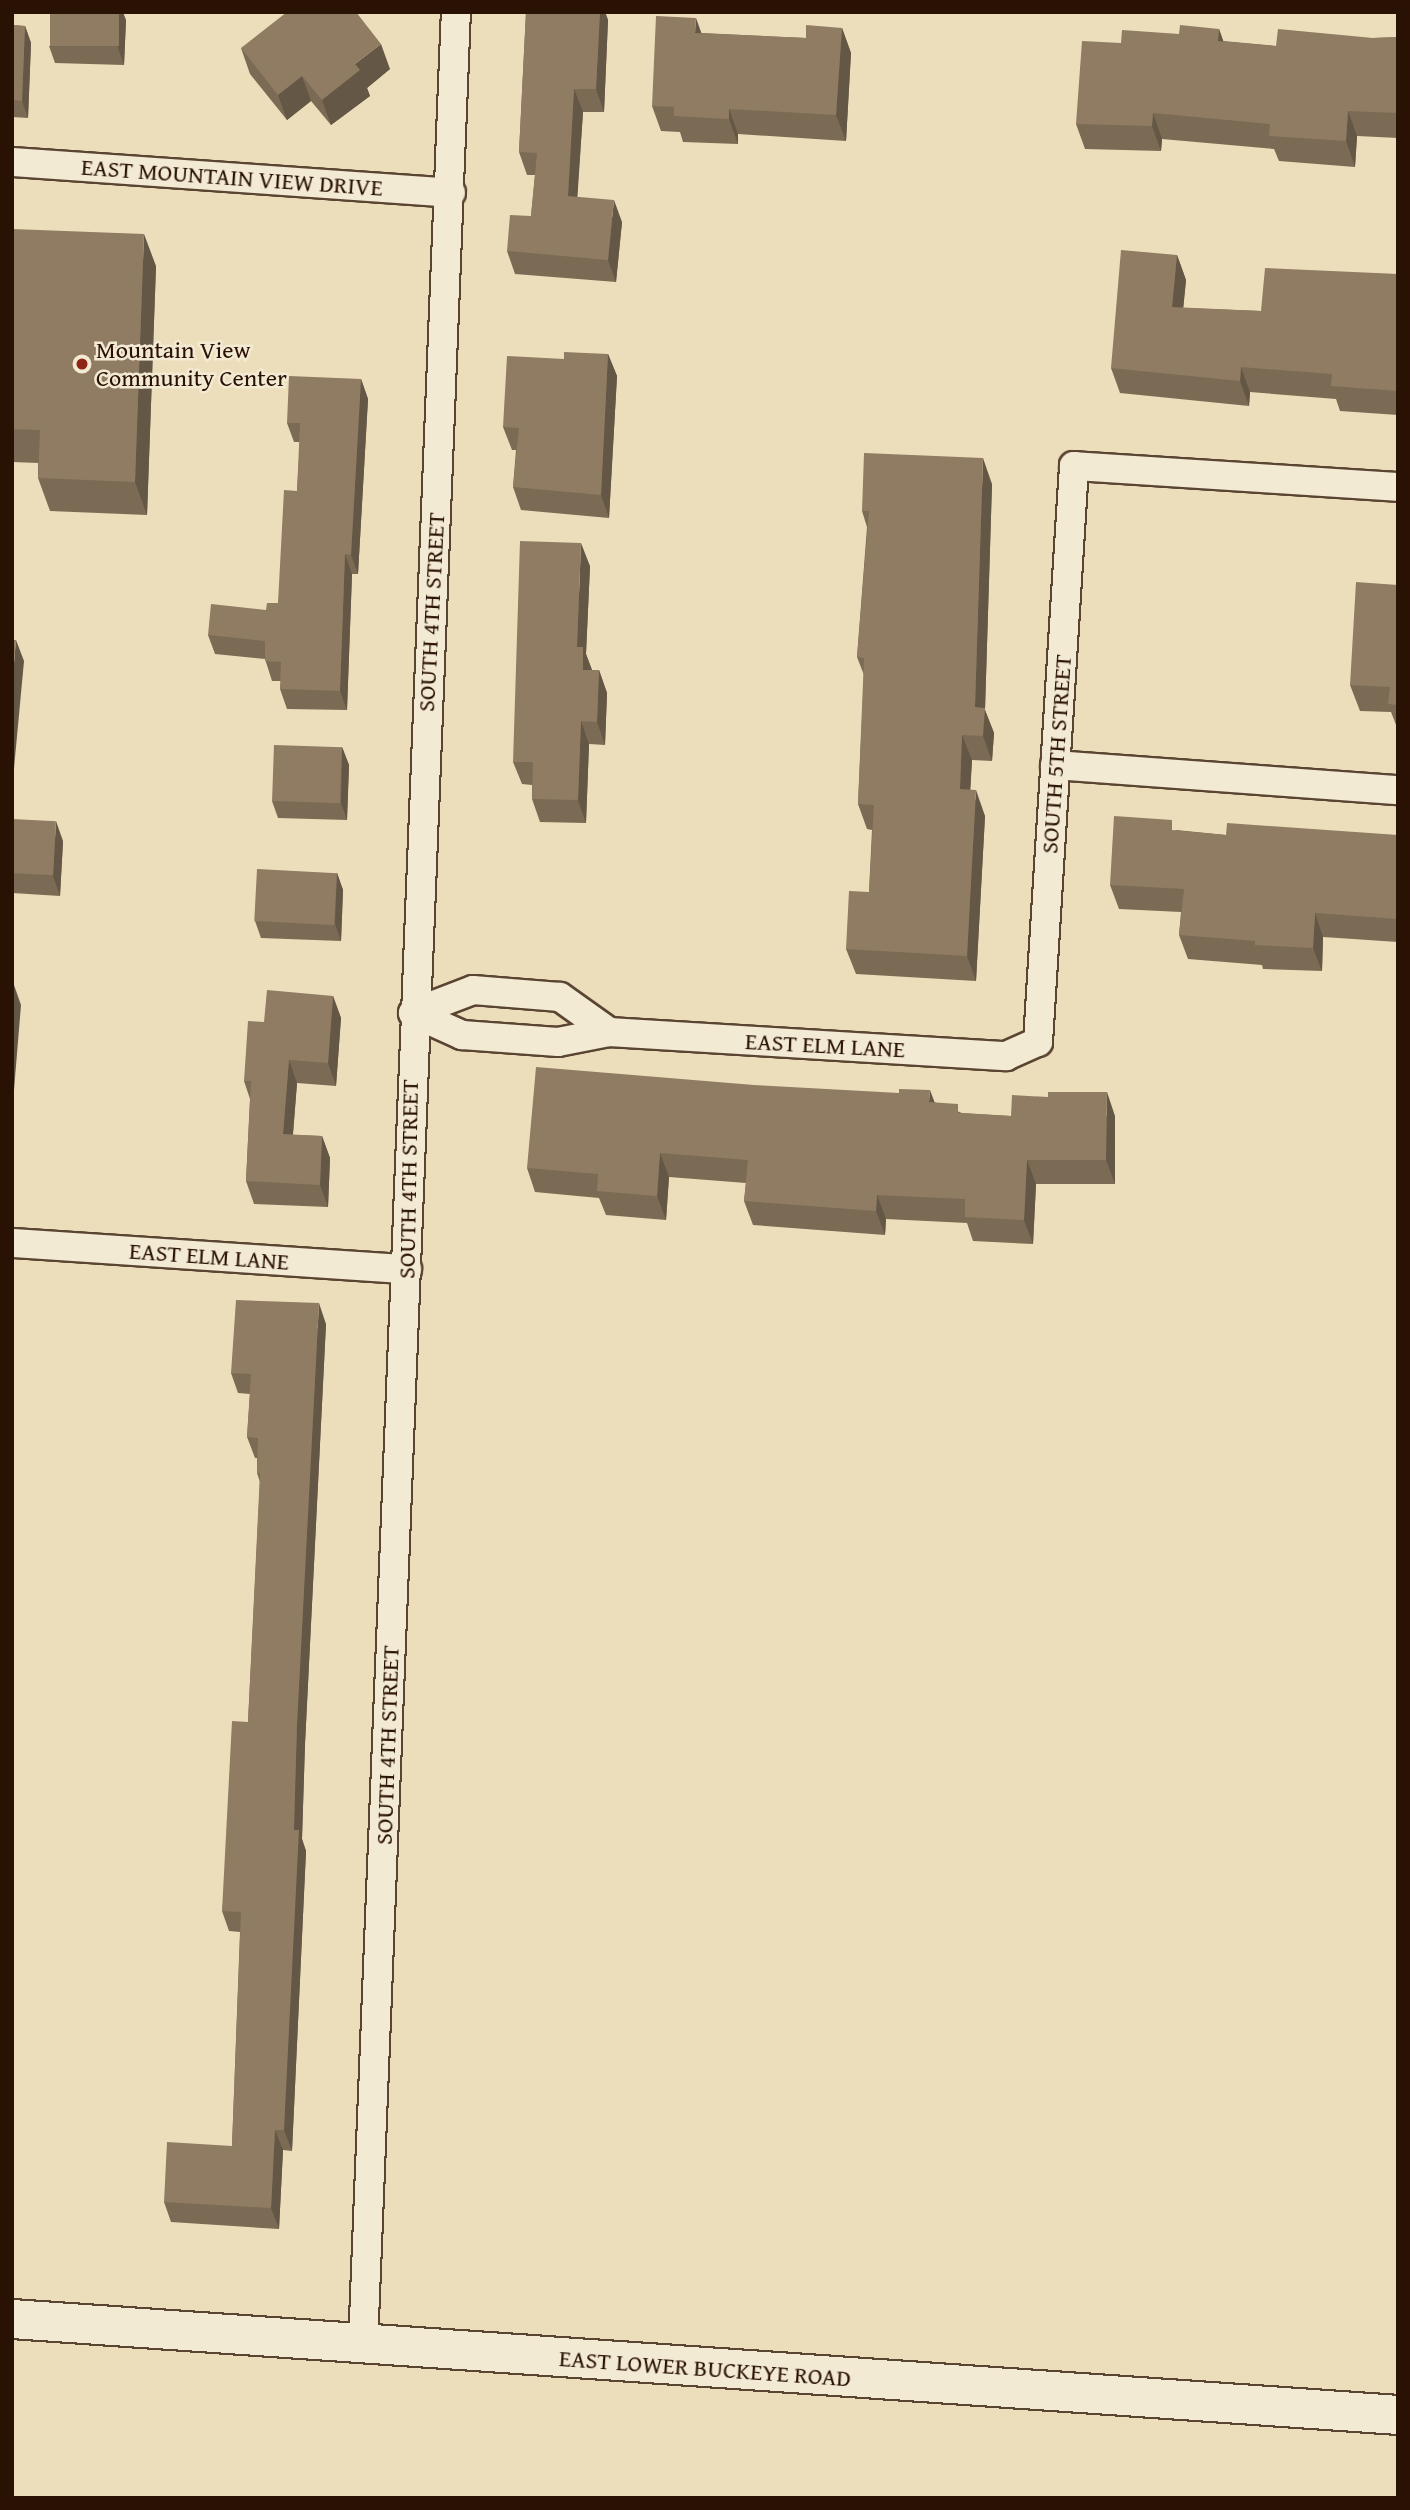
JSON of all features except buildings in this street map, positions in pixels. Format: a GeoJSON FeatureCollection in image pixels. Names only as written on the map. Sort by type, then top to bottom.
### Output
{"type":"FeatureCollection","features":[{"type":"Feature","properties":{"kind":"main road","name":"EAST LOWER BUCKEYE ROAD"},"geometry":{"type":"LineString","coordinates":[[12,2319],[1398,2415]]}},
{"type":"Feature","properties":{"kind":"street","name":"SOUTH 4TH STREET"},"geometry":{"type":"LineString","coordinates":[[363,2345],[407,1269],[412,1013],[451,193],[456,12]]}},
{"type":"Feature","properties":{"kind":"street","name":"EAST MOUNTAIN VIEW DRIVE"},"geometry":{"type":"LineString","coordinates":[[12,162],[451,193]]}},
{"type":"Feature","properties":{"kind":"street","name":"SOUTH 5TH STREET"},"geometry":{"type":"LineString","coordinates":[[1038,1042],[1074,466],[1398,487]]}},
{"type":"Feature","properties":{"kind":"street"},"geometry":{"type":"LineString","coordinates":[[1055,765],[1398,790]]}},
{"type":"Feature","properties":{"kind":"street"},"geometry":{"type":"LineString","coordinates":[[412,1013],[473,990],[560,996],[609,1032]]}},
{"type":"Feature","properties":{"kind":"street","name":"EAST ELM LANE"},"geometry":{"type":"LineString","coordinates":[[412,1013],[462,1035],[558,1042],[609,1032],[1006,1056],[1038,1042]]}},
{"type":"Feature","properties":{"kind":"street","name":"EAST ELM LANE"},"geometry":{"type":"LineString","coordinates":[[12,1243],[407,1269]]}},
{"type":"Feature","properties":{"kind":"place","name":"Mountain View Community Center"},"geometry":{"type":"Point","coordinates":[82,364]}}]}
